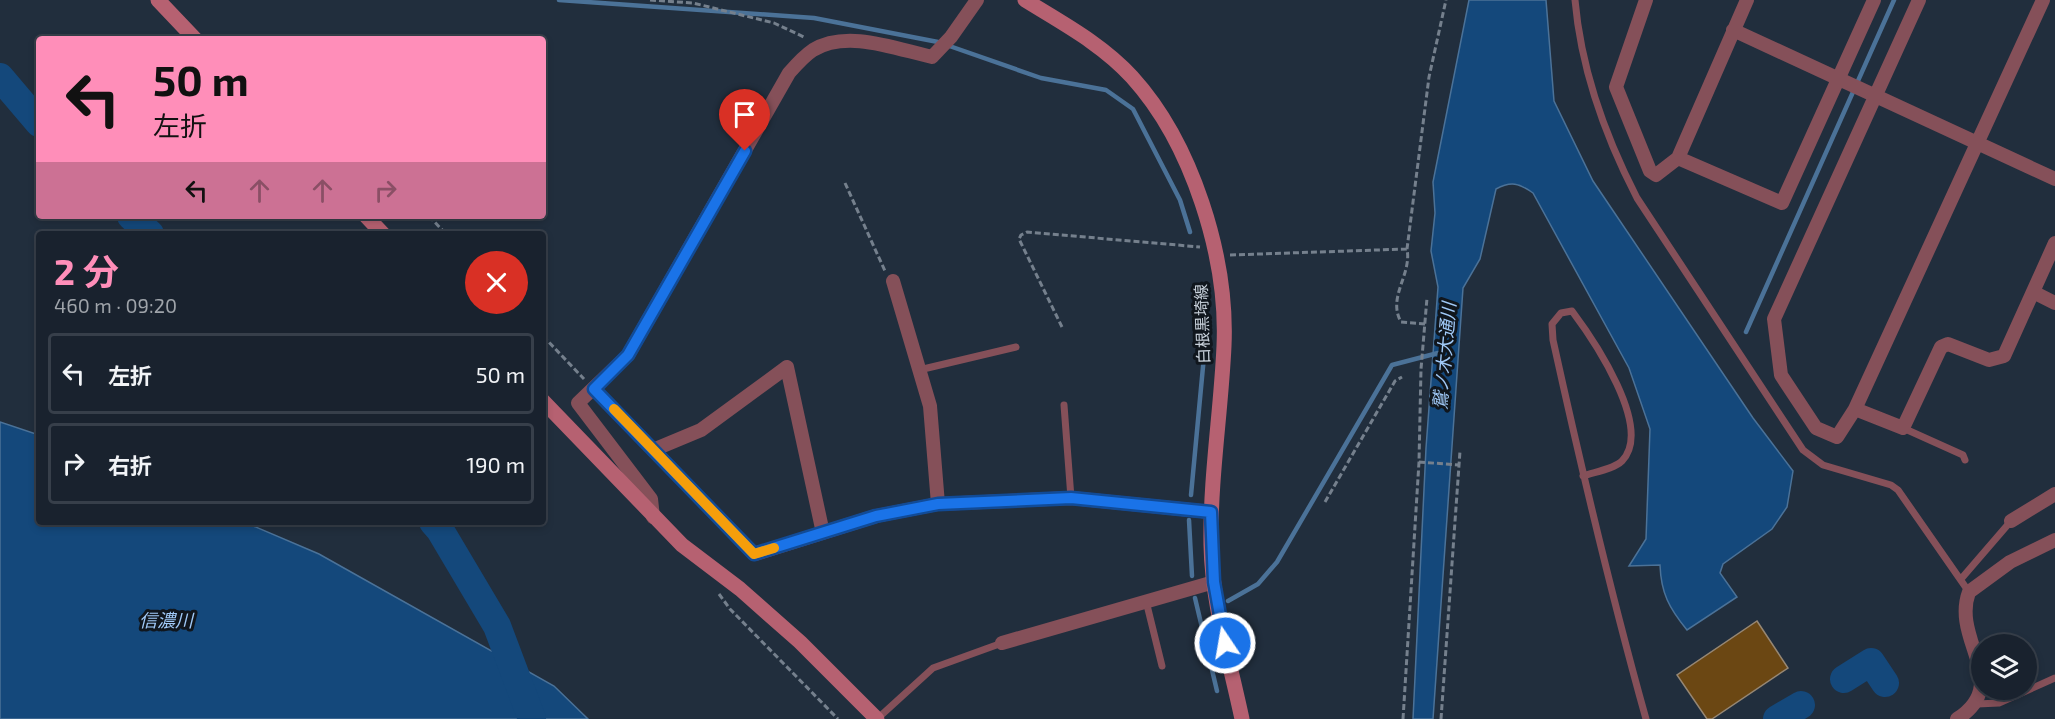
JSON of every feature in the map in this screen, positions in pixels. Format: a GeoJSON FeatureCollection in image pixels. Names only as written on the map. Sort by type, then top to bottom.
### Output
{"type":"FeatureCollection","features":[{"type":"Feature","properties":{"kind":"main road"},"geometry":{"type":"LineString","coordinates":[[158,0],[192,36]]}},
{"type":"Feature","properties":{"kind":"main road","name":"白根黒埼線"},"geometry":{"type":"LineString","coordinates":[[1025,0],[1100,47],[1131,76],[1156,108],[1175,141],[1196,188],[1216,252],[1223,309],[1224,345],[1211,512],[1214,582],[1242,719]]}},
{"type":"Feature","properties":{"kind":"main road"},"geometry":{"type":"LineString","coordinates":[[369,219],[380,231]]}},
{"type":"Feature","properties":{"kind":"main road"},"geometry":{"type":"LineString","coordinates":[[546,404],[682,545],[740,589],[800,642],[877,719]]}},
{"type":"Feature","properties":{"kind":"street"},"geometry":{"type":"LineString","coordinates":[[653,517],[651,500],[578,403],[628,355],[789,73],[813,50],[849,41],[869,43],[932,57],[951,37],[977,0]]}},
{"type":"Feature","properties":{"kind":"street"},"geometry":{"type":"LineString","coordinates":[[1646,0],[1616,87],[1650,171],[1656,175],[1678,158],[1747,0]]}},
{"type":"Feature","properties":{"kind":"street"},"geometry":{"type":"LineString","coordinates":[[1678,158],[1782,203],[1874,0]]}},
{"type":"Feature","properties":{"kind":"street"},"geometry":{"type":"LineString","coordinates":[[1919,0],[1774,319],[1781,375],[1816,428],[1837,437],[1855,409],[2043,0]]}},
{"type":"Feature","properties":{"kind":"street"},"geometry":{"type":"LineString","coordinates":[[1733,30],[2055,178]]}},
{"type":"Feature","properties":{"kind":"street"},"geometry":{"type":"LineString","coordinates":[[1855,409],[1903,428],[1941,347],[1948,344],[1989,360],[2004,356],[2055,243]]}},
{"type":"Feature","properties":{"kind":"street"},"geometry":{"type":"LineString","coordinates":[[893,281],[930,406],[938,504]]}},
{"type":"Feature","properties":{"kind":"street"},"geometry":{"type":"LineString","coordinates":[[2033,292],[2055,303]]}},
{"type":"Feature","properties":{"kind":"street"},"geometry":{"type":"LineString","coordinates":[[653,450],[701,430],[787,367],[823,533]]}},
{"type":"Feature","properties":{"kind":"street"},"geometry":{"type":"LineString","coordinates":[[2012,521],[2055,494]]}},
{"type":"Feature","properties":{"kind":"street"},"geometry":{"type":"LineString","coordinates":[[754,554],[876,516],[938,504],[1071,498],[1211,512]]}},
{"type":"Feature","properties":{"kind":"street"},"geometry":{"type":"LineString","coordinates":[[1957,719],[1977,704],[1981,681],[1966,619],[1969,592],[2010,562],[2055,540]]}},
{"type":"Feature","properties":{"kind":"street"},"geometry":{"type":"LineString","coordinates":[[1002,643],[1214,582]]}},
{"type":"Feature","properties":{"kind":"lane"},"geometry":{"type":"LineString","coordinates":[[1575,0],[1582,47],[1597,103],[1637,198],[1803,450],[1823,465],[1891,485],[1898,490],[1969,592]]}},
{"type":"Feature","properties":{"kind":"lane"},"geometry":{"type":"LineString","coordinates":[[1583,476],[1620,463],[1628,453],[1631,434],[1623,398],[1597,344],[1572,311],[1561,313],[1552,324],[1553,340],[1583,476],[1646,719]]}},
{"type":"Feature","properties":{"kind":"lane"},"geometry":{"type":"LineString","coordinates":[[919,370],[1016,347]]}},
{"type":"Feature","properties":{"kind":"lane"},"geometry":{"type":"LineString","coordinates":[[594,389],[754,554]]}},
{"type":"Feature","properties":{"kind":"lane"},"geometry":{"type":"LineString","coordinates":[[1064,405],[1071,498]]}},
{"type":"Feature","properties":{"kind":"lane"},"geometry":{"type":"LineString","coordinates":[[1903,428],[1963,455],[1965,460]]}},
{"type":"Feature","properties":{"kind":"lane"},"geometry":{"type":"LineString","coordinates":[[1961,579],[2012,521]]}},
{"type":"Feature","properties":{"kind":"lane"},"geometry":{"type":"LineString","coordinates":[[1146,601],[1162,666]]}},
{"type":"Feature","properties":{"kind":"lane"},"geometry":{"type":"LineString","coordinates":[[877,719],[933,668],[1002,643]]}},
{"type":"Feature","properties":{"kind":"lane"},"geometry":{"type":"LineString","coordinates":[[1977,704],[1999,703],[2055,678]]}},
{"type":"Feature","properties":{"kind":"path"},"geometry":{"type":"LineString","coordinates":[[650,0],[693,3],[774,24],[804,35],[813,50]]}},
{"type":"Feature","properties":{"kind":"path"},"geometry":{"type":"LineString","coordinates":[[1425,324],[1401,322],[1396,312],[1397,295],[1408,268],[1407,249],[1429,77],[1446,0]]}},
{"type":"Feature","properties":{"kind":"path"},"geometry":{"type":"LineString","coordinates":[[845,183],[882,268],[893,281]]}},
{"type":"Feature","properties":{"kind":"path"},"geometry":{"type":"LineString","coordinates":[[432,219],[443,231]]}},
{"type":"Feature","properties":{"kind":"path"},"geometry":{"type":"LineString","coordinates":[[1062,327],[1021,247],[1019,239],[1027,232],[1216,252],[1407,249]]}},
{"type":"Feature","properties":{"kind":"path"},"geometry":{"type":"LineString","coordinates":[[1403,719],[1421,462],[1421,369],[1428,298]]}},
{"type":"Feature","properties":{"kind":"path"},"geometry":{"type":"LineString","coordinates":[[546,339],[594,389]]}},
{"type":"Feature","properties":{"kind":"path"},"geometry":{"type":"LineString","coordinates":[[1325,502],[1395,381],[1402,377]]}},
{"type":"Feature","properties":{"kind":"path"},"geometry":{"type":"LineString","coordinates":[[1441,719],[1460,451]]}},
{"type":"Feature","properties":{"kind":"path"},"geometry":{"type":"LineString","coordinates":[[1421,462],[1459,465]]}},
{"type":"Feature","properties":{"kind":"path"},"geometry":{"type":"LineString","coordinates":[[717,591],[730,609],[838,719]]}},
{"type":"Feature","properties":{"kind":"water","name":"鷲ノ木大通川"},"geometry":{"type":"Polygon","coordinates":[[[1469,0],[1546,0],[1554,101],[1593,181],[1753,418],[1793,471],[1787,507],[1772,529],[1723,564],[1720,573],[1737,597],[1687,630],[1667,600],[1660,565],[1629,566],[1646,539],[1650,429],[1629,368],[1533,193],[1515,184],[1496,189],[1480,259],[1463,288],[1433,719],[1413,719],[1426,448],[1438,287],[1431,251],[1435,213],[1433,182],[1469,0]]]}},
{"type":"Feature","properties":{"kind":"water","name":"信濃川"},"geometry":{"type":"Polygon","coordinates":[[[0,422],[36,434],[36,525],[251,525],[319,554],[554,686],[588,719],[0,719],[0,422]]]}},
{"type":"Feature","properties":{"kind":"building"},"geometry":{"type":"Polygon","coordinates":[[[1757,621],[1788,668],[1712,719],[1707,719],[1677,675],[1757,621]]]}},
{"type":"Feature","properties":{"kind":"waterway"},"geometry":{"type":"LineString","coordinates":[[559,0],[814,18],[938,42],[1041,78],[1106,90],[1133,109],[1180,200],[1190,232]]}},
{"type":"Feature","properties":{"kind":"waterway"},"geometry":{"type":"LineString","coordinates":[[1746,332],[1894,0]]}},
{"type":"Feature","properties":{"kind":"waterway","name":"信濃川"},"geometry":{"type":"LineString","coordinates":[[0,77],[36,119]]}},
{"type":"Feature","properties":{"kind":"waterway","name":"信濃川"},"geometry":{"type":"LineString","coordinates":[[134,219],[147,231]]}},
{"type":"Feature","properties":{"kind":"waterway"},"geometry":{"type":"LineString","coordinates":[[1191,495],[1204,356],[1202,298]]}},
{"type":"Feature","properties":{"kind":"waterway","name":"鷲ノ木大通川"},"geometry":{"type":"LineString","coordinates":[[1228,601],[1258,584],[1277,562],[1392,365],[1438,353]]}},
{"type":"Feature","properties":{"kind":"waterway"},"geometry":{"type":"LineString","coordinates":[[1189,520],[1192,576]]}},
{"type":"Feature","properties":{"kind":"waterway","name":"信濃川"},"geometry":{"type":"LineString","coordinates":[[436,525],[497,626],[532,719]]}},
{"type":"Feature","properties":{"kind":"waterway"},"geometry":{"type":"LineString","coordinates":[[1195,598],[1217,691]]}},
{"type":"Feature","properties":{"kind":"waterway"},"geometry":{"type":"LineString","coordinates":[[1844,679],[1871,662],[1885,683]]}},
{"type":"Feature","properties":{"kind":"waterway"},"geometry":{"type":"LineString","coordinates":[[1777,719],[1801,705]]}},
{"type":"Feature","properties":{"kind":"slow traffic"},"geometry":{"type":"LineString","coordinates":[[614,409],[754,554],[774,548]]}},
{"type":"Feature","properties":{"kind":"route"},"geometry":{"type":"LineString","coordinates":[[745,151],[628,355],[594,389],[667,465],[754,554],[876,516],[938,504],[1071,498],[1211,512],[1214,582],[1225,643]]}}]}
